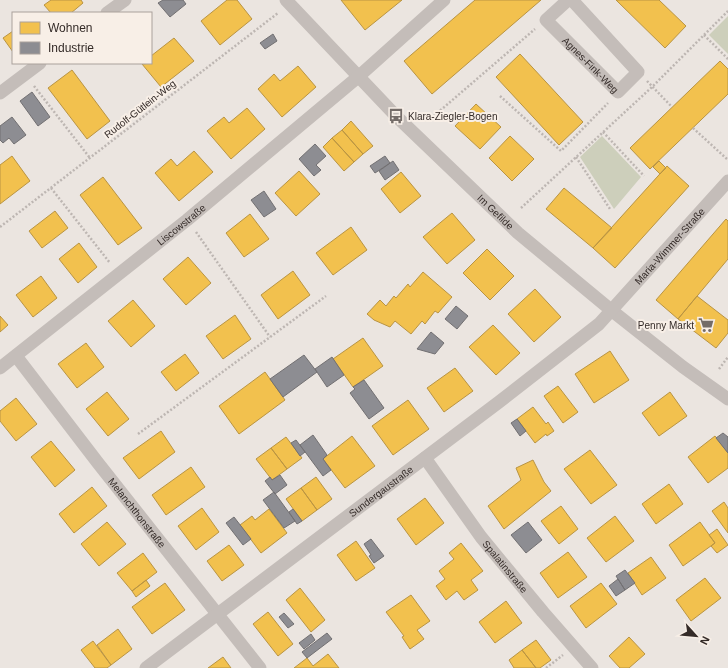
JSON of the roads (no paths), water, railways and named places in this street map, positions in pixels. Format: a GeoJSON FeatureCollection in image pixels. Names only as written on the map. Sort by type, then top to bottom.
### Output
{"type":"FeatureCollection","features":[{"type":"Feature","properties":{"kind":"street"},"geometry":{"type":"LineString","coordinates":[[108,12],[125,0]]}},
{"type":"Feature","properties":{"kind":"street"},"geometry":{"type":"LineString","coordinates":[[358,77],[444,0]]}},
{"type":"Feature","properties":{"kind":"street","name":"Agnes-Fink-Weg"},"geometry":{"type":"LineString","coordinates":[[568,0],[546,20],[618,92],[638,72],[572,0]]}},
{"type":"Feature","properties":{"kind":"street","name":"Im Gefilde"},"geometry":{"type":"LineString","coordinates":[[288,2],[396,116],[518,233],[683,367],[728,399]]}},
{"type":"Feature","properties":{"kind":"street"},"geometry":{"type":"LineString","coordinates":[[0,93],[39,64]]}},
{"type":"Feature","properties":{"kind":"street","name":"Liscowstraße"},"geometry":{"type":"LineString","coordinates":[[0,368],[187,220],[358,77]]}},
{"type":"Feature","properties":{"kind":"street","name":"Maria-Wimmer-Straße"},"geometry":{"type":"LineString","coordinates":[[611,310],[728,182]]}},
{"type":"Feature","properties":{"kind":"street","name":"Sundergaustraße"},"geometry":{"type":"LineString","coordinates":[[146,668],[500,402],[599,324],[611,310]]}},
{"type":"Feature","properties":{"kind":"street","name":"Melanchthonstraße"},"geometry":{"type":"LineString","coordinates":[[16,356],[217,615],[260,668]]}},
{"type":"Feature","properties":{"kind":"street","name":"Spalatinstraße"},"geometry":{"type":"LineString","coordinates":[[425,458],[482,537],[592,668]]}},
{"type":"Feature","properties":{"kind":"place","name":"Klara-Ziegler-Bogen"},"geometry":{"type":"Point","coordinates":[396,116]}},
{"type":"Feature","properties":{"kind":"place","name":"Penny Markt"},"geometry":{"type":"Point","coordinates":[706,325]}}]}
